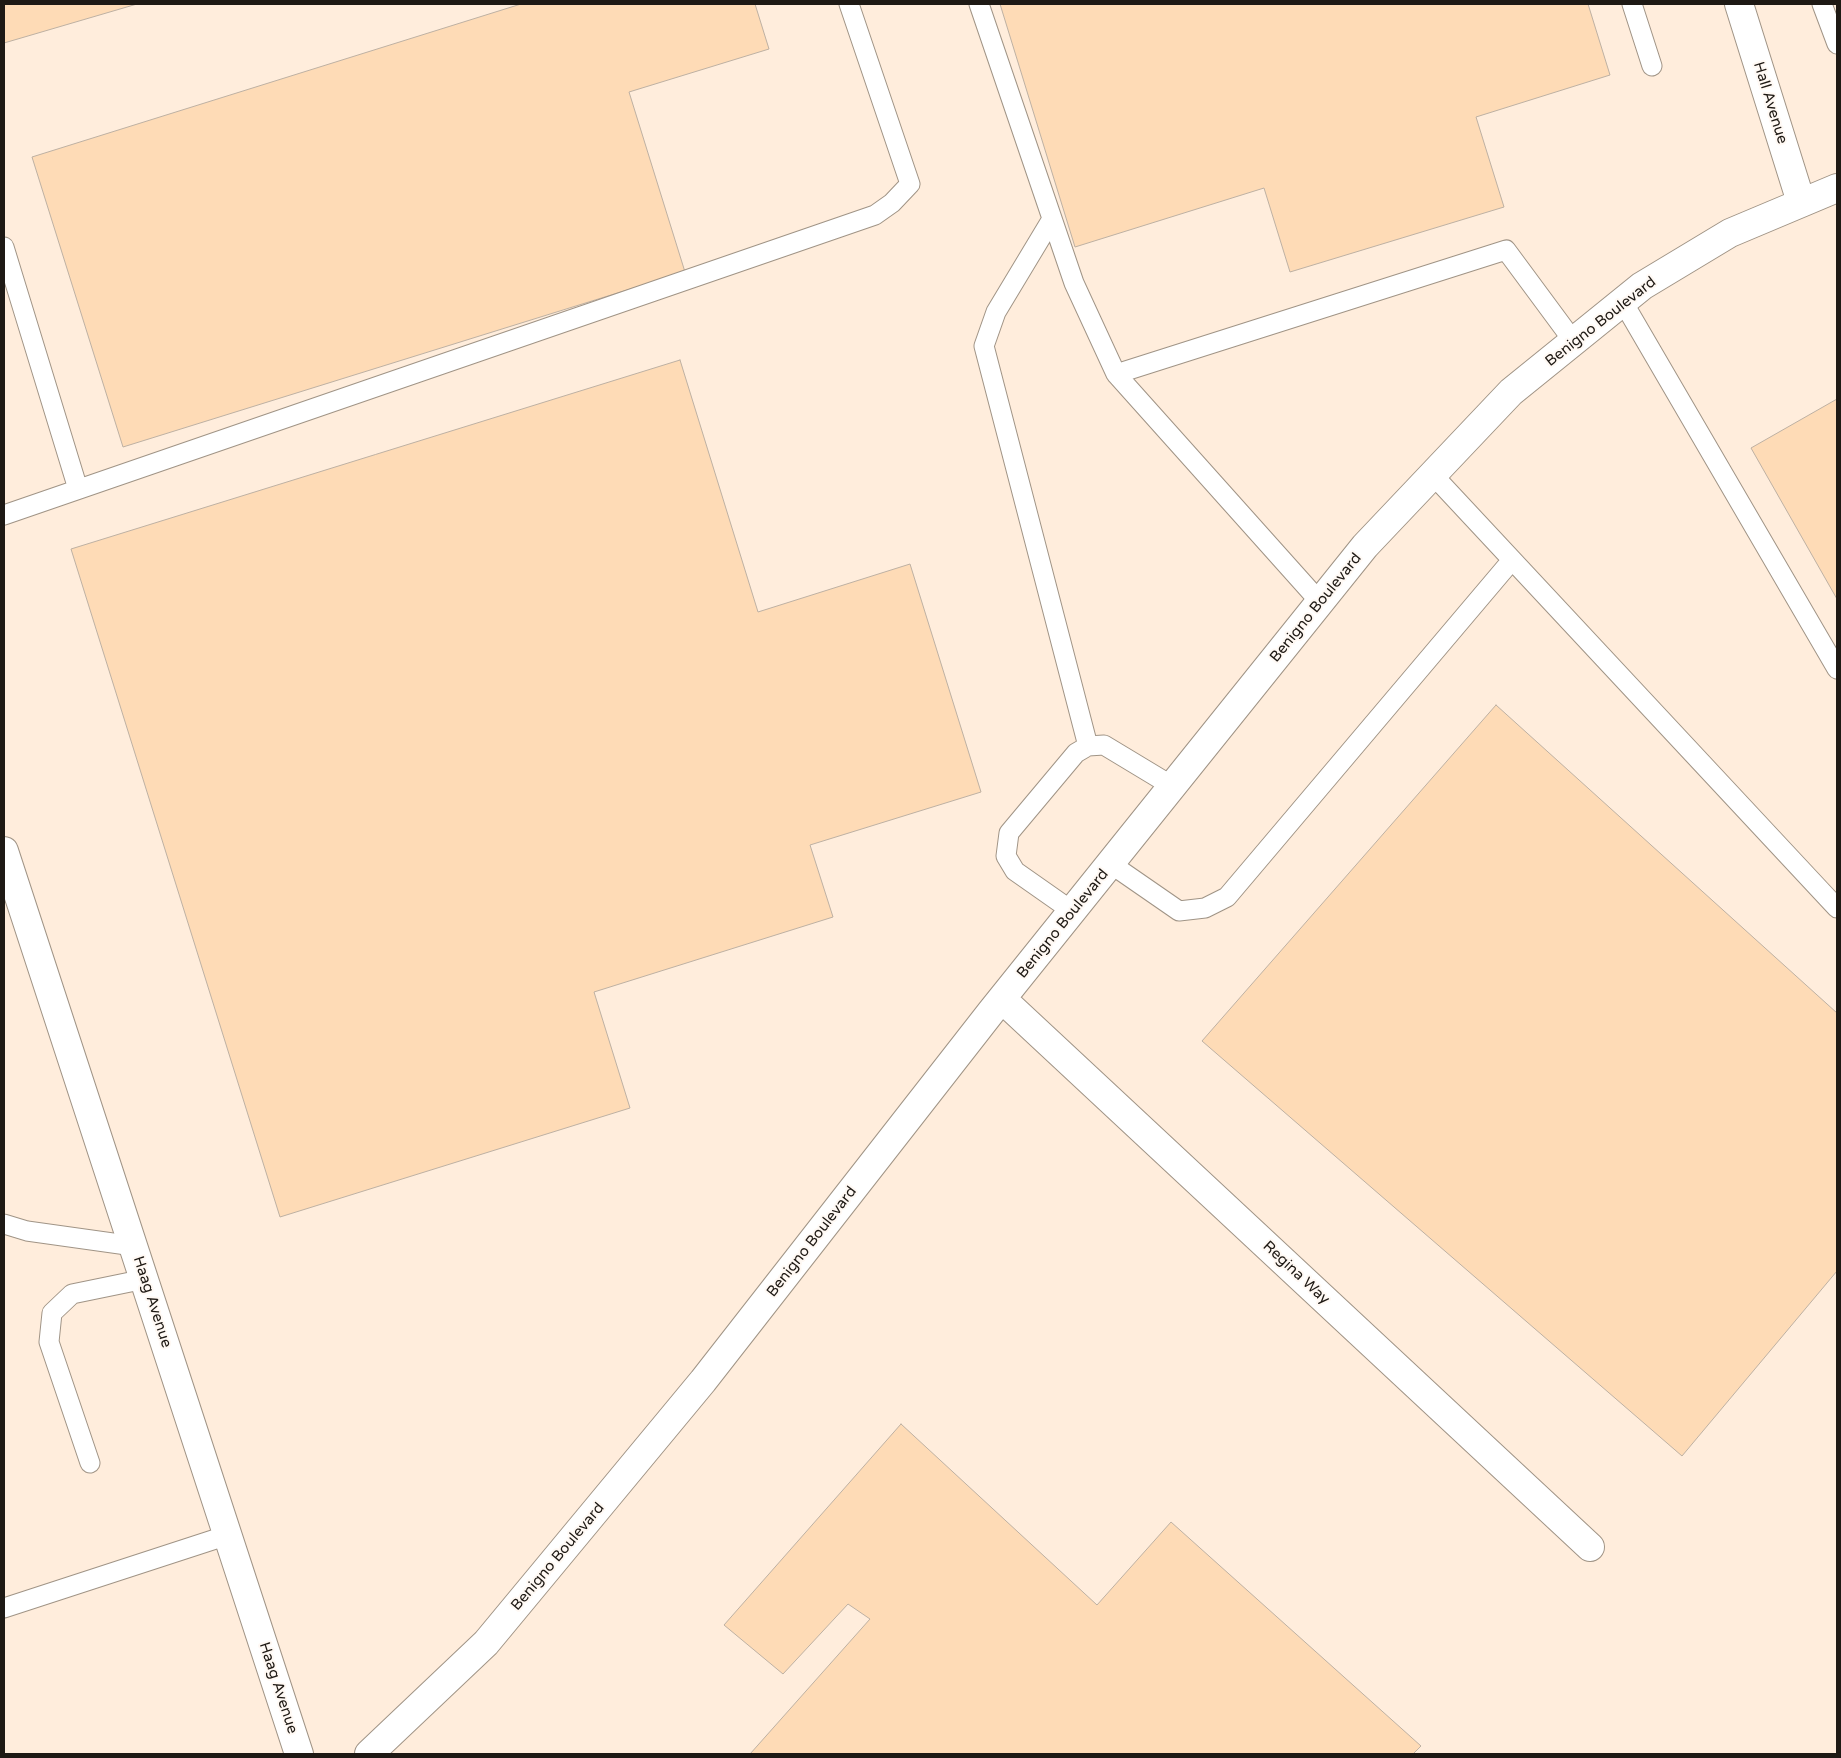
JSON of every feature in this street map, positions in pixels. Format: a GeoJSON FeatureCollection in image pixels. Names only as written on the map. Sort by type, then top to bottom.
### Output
{"type":"FeatureCollection","features":[{"type":"Feature","properties":{"kind":"street","name":"Hall Avenue"},"geometry":{"type":"LineString","coordinates":[[1739,4],[1801,202]]}},
{"type":"Feature","properties":{"kind":"street","name":"Benigno Boulevard"},"geometry":{"type":"LineString","coordinates":[[369,1754],[486,1643],[703,1381],[1002,999],[1365,546],[1511,392],[1642,286],[1730,233],[1837,188]]}},
{"type":"Feature","properties":{"kind":"street","name":"Haag Avenue"},"geometry":{"type":"LineString","coordinates":[[4,851],[299,1754]]}},
{"type":"Feature","properties":{"kind":"street","name":"Regina Way"},"geometry":{"type":"LineString","coordinates":[[1002,999],[1590,1547]]}},
{"type":"Feature","properties":{"kind":"lane"},"geometry":{"type":"LineString","coordinates":[[4,515],[875,215],[892,203],[910,184],[849,4]]}},
{"type":"Feature","properties":{"kind":"lane"},"geometry":{"type":"LineString","coordinates":[[979,4],[1074,283],[1116,374],[1320,602]]}},
{"type":"Feature","properties":{"kind":"lane"},"geometry":{"type":"LineString","coordinates":[[1632,4],[1652,66]]}},
{"type":"Feature","properties":{"kind":"lane"},"geometry":{"type":"LineString","coordinates":[[1822,4],[1837,44]]}},
{"type":"Feature","properties":{"kind":"lane"},"geometry":{"type":"LineString","coordinates":[[1052,219],[996,312],[984,346],[1088,746]]}},
{"type":"Feature","properties":{"kind":"lane"},"geometry":{"type":"LineString","coordinates":[[4,247],[78,489]]}},
{"type":"Feature","properties":{"kind":"lane"},"geometry":{"type":"LineString","coordinates":[[1116,374],[1506,250],[1574,342]]}},
{"type":"Feature","properties":{"kind":"lane"},"geometry":{"type":"LineString","coordinates":[[1623,302],[1837,669]]}},
{"type":"Feature","properties":{"kind":"lane"},"geometry":{"type":"LineString","coordinates":[[1433,475],[1837,908]]}},
{"type":"Feature","properties":{"kind":"lane"},"geometry":{"type":"LineString","coordinates":[[1111,864],[1179,911],[1205,908],[1227,897],[1512,560]]}},
{"type":"Feature","properties":{"kind":"lane"},"geometry":{"type":"LineString","coordinates":[[1072,912],[1015,871],[1006,856],[1009,833],[1076,753],[1088,746],[1104,745],[1172,786]]}},
{"type":"Feature","properties":{"kind":"lane"},"geometry":{"type":"LineString","coordinates":[[4,1224],[27,1230],[134,1246]]}},
{"type":"Feature","properties":{"kind":"lane"},"geometry":{"type":"LineString","coordinates":[[90,1463],[49,1342],[52,1313],[72,1294],[145,1279]]}},
{"type":"Feature","properties":{"kind":"lane"},"geometry":{"type":"LineString","coordinates":[[4,1608],[228,1535]]}},
{"type":"Feature","properties":{"kind":"shaded area"},"geometry":{"type":"Polygon","coordinates":[[[4,4],[1837,4],[1837,1754],[4,1754],[4,4]]]}},
{"type":"Feature","properties":{"kind":"building"},"geometry":{"type":"Polygon","coordinates":[[[4,4],[137,4],[4,43],[4,4]]]}},
{"type":"Feature","properties":{"kind":"building"},"geometry":{"type":"Polygon","coordinates":[[[521,4],[755,4],[769,49],[629,92],[685,272],[123,447],[32,157],[521,4]]]}},
{"type":"Feature","properties":{"kind":"building"},"geometry":{"type":"Polygon","coordinates":[[[1000,4],[1588,4],[1610,75],[1476,117],[1504,207],[1290,272],[1264,188],[1075,247],[1000,4]]]}},
{"type":"Feature","properties":{"kind":"building"},"geometry":{"type":"Polygon","coordinates":[[[680,360],[758,612],[910,564],[981,792],[810,845],[833,917],[594,992],[630,1108],[280,1217],[71,549],[680,360]]]}},
{"type":"Feature","properties":{"kind":"building"},"geometry":{"type":"Polygon","coordinates":[[[1837,399],[1837,599],[1751,448],[1837,399]]]}},
{"type":"Feature","properties":{"kind":"building"},"geometry":{"type":"Polygon","coordinates":[[[1496,705],[1837,1013],[1837,1271],[1682,1456],[1202,1041],[1496,705]]]}},
{"type":"Feature","properties":{"kind":"building"},"geometry":{"type":"Polygon","coordinates":[[[901,1424],[1097,1605],[1171,1522],[1421,1746],[1413,1754],[750,1754],[870,1619],[848,1604],[783,1674],[724,1625],[901,1424]]]}}]}
